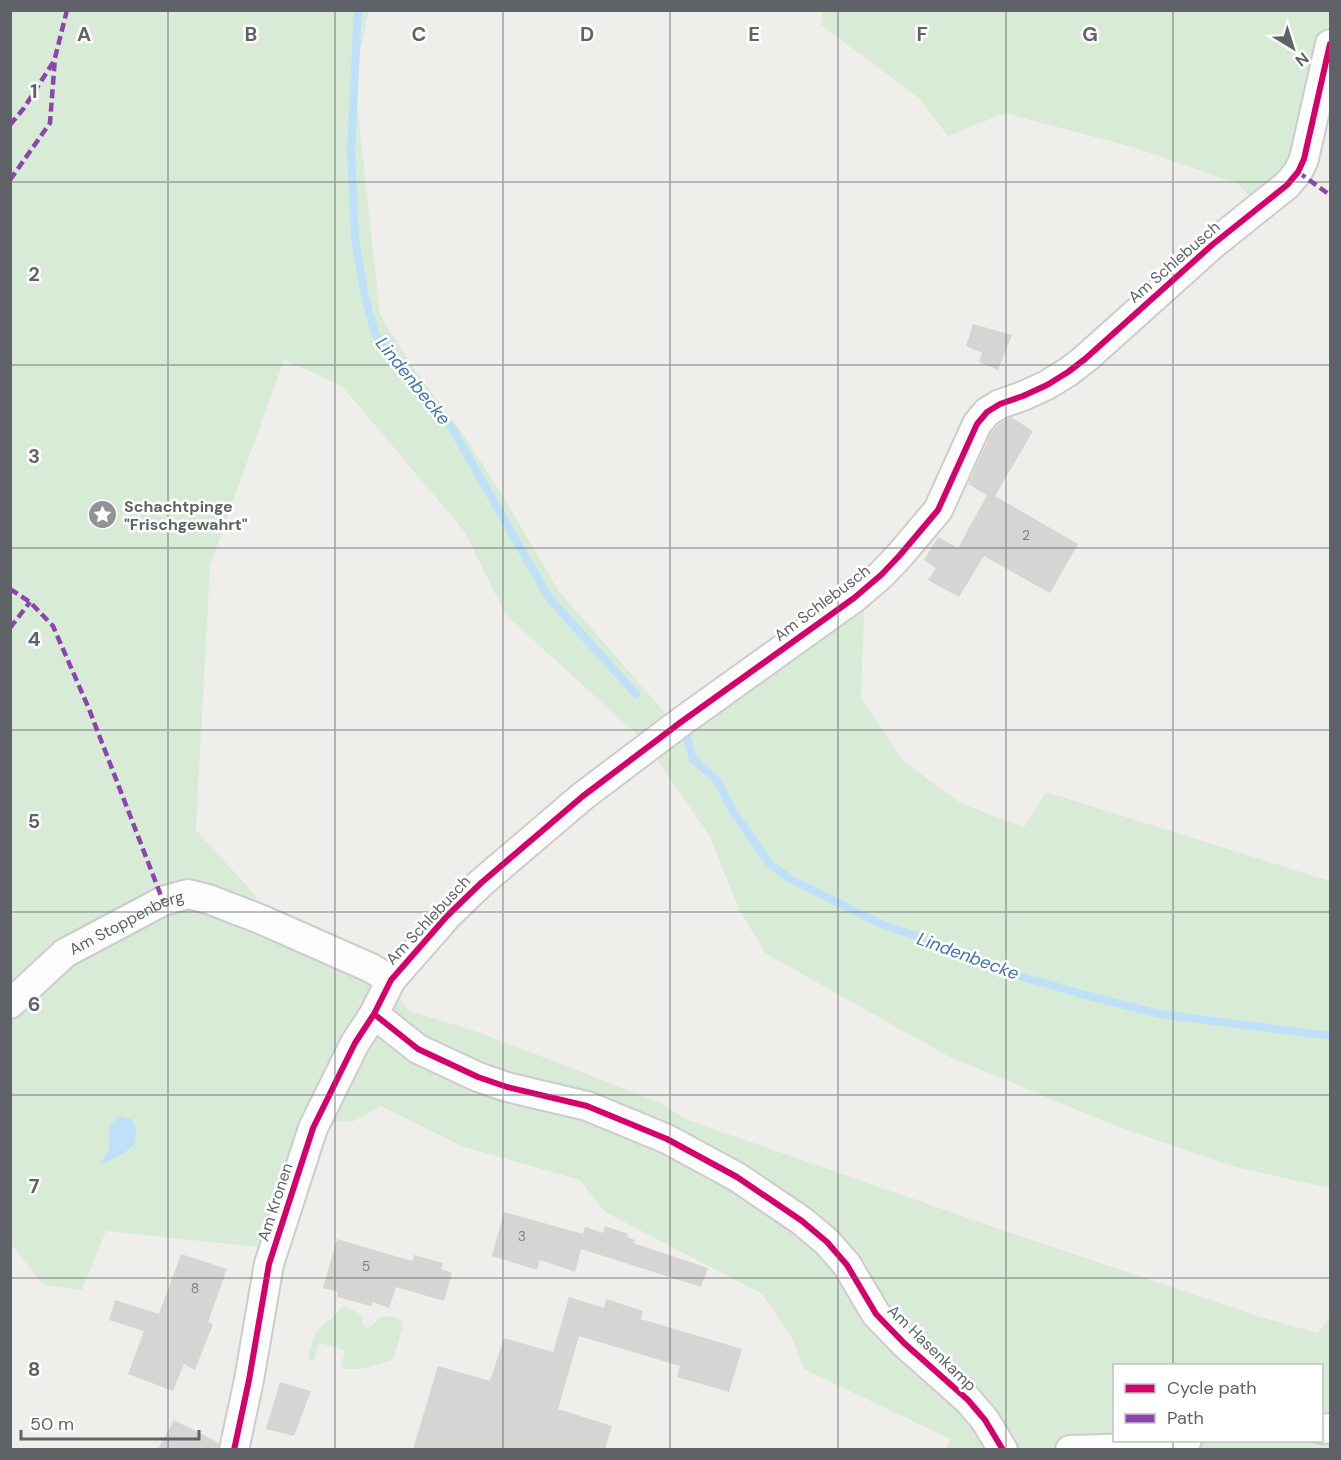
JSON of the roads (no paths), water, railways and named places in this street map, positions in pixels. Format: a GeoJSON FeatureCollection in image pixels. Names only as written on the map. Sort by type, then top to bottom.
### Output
{"type":"FeatureCollection","features":[{"type":"Feature","properties":{"kind":"street","name":"Am Schlebusch"},"geometry":{"type":"LineString","coordinates":[[391,980],[431,933],[480,882],[583,796],[681,722],[854,598],[881,575],[938,510],[977,424],[987,412],[1068,372],[1212,245],[1287,184],[1298,172],[1304,159],[1330,44]]}},
{"type":"Feature","properties":{"kind":"street","name":"Am Stoppenberg"},"geometry":{"type":"LineString","coordinates":[[10,1004],[65,953],[163,901],[188,894],[208,899],[260,919],[371,968],[391,980]]}},
{"type":"Feature","properties":{"kind":"street","name":"Am Kronen"},"geometry":{"type":"LineString","coordinates":[[234,1449],[249,1380],[269,1264],[313,1128],[355,1043],[374,1014],[391,980]]}},
{"type":"Feature","properties":{"kind":"street","name":"Am Hasenkamp"},"geometry":{"type":"LineString","coordinates":[[374,1014],[418,1049],[478,1077],[507,1087],[587,1106],[667,1138],[756,1189],[827,1242],[847,1265],[876,1314],[904,1344],[968,1400],[985,1420],[1003,1449]]}},
{"type":"Feature","properties":{"kind":"street"},"geometry":{"type":"LineString","coordinates":[[1070,1449],[1115,1449],[1178,1442]]}},
{"type":"Feature","properties":{"kind":"water"},"geometry":{"type":"Polygon","coordinates":[[[121,1116],[133,1120],[136,1130],[135,1144],[124,1153],[101,1165],[109,1148],[109,1125],[121,1116]]]}},
{"type":"Feature","properties":{"kind":"waterway","name":"Lindenbecke"},"geometry":{"type":"LineString","coordinates":[[358,10],[351,149],[355,238],[364,292],[375,334],[453,430],[549,598],[636,694]]}},
{"type":"Feature","properties":{"kind":"waterway","name":"Lindenbecke"},"geometry":{"type":"LineString","coordinates":[[687,738],[693,760],[716,779],[734,813],[770,864],[790,879],[883,925],[920,937],[942,950],[989,967],[1160,1014],[1330,1036]]}},
{"type":"Feature","properties":{"kind":"place","name":"Schachtpinge \"Frischgewahrt\""},"geometry":{"type":"Point","coordinates":[103,515]}}]}
